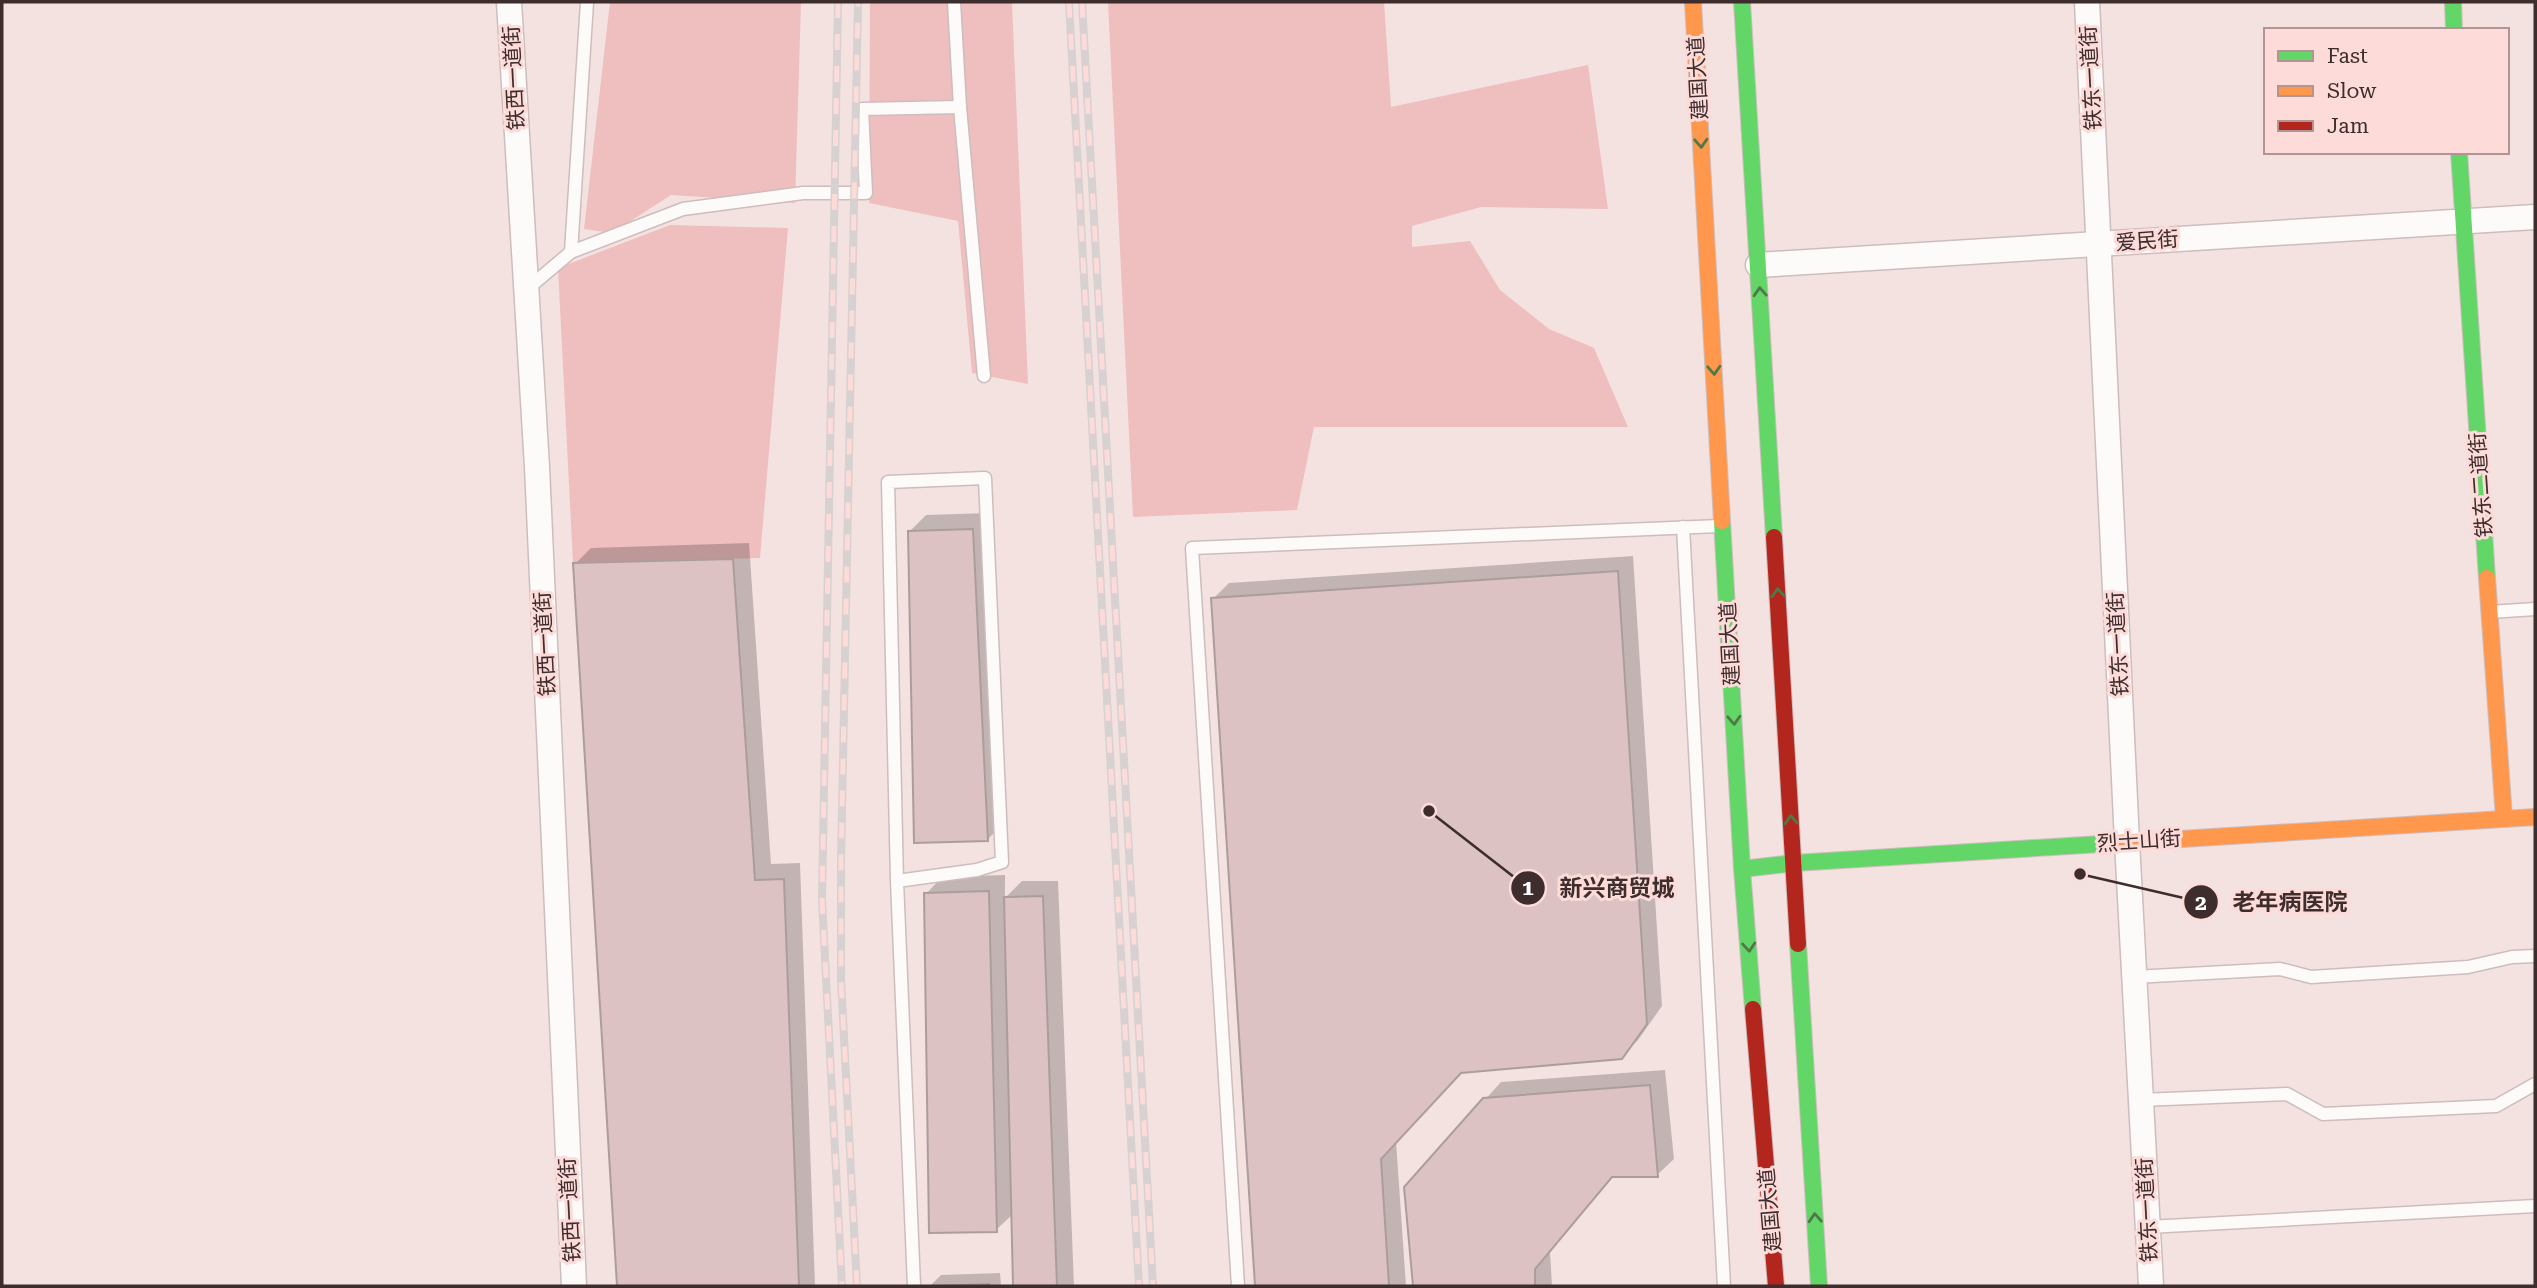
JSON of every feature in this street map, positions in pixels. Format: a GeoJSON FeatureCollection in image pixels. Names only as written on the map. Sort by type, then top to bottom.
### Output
{"type":"FeatureCollection","features":[{"type":"Feature","properties":{"kind":"main road","name":"建国大道"},"geometry":{"type":"LineString","coordinates":[[1693,2],[1742,869],[1776,1286]]}},
{"type":"Feature","properties":{"kind":"main road","name":"建国大道"},"geometry":{"type":"LineString","coordinates":[[1742,2],[1819,1286]]}},
{"type":"Feature","properties":{"kind":"main road"},"geometry":{"type":"LineString","coordinates":[[2453,2],[2454,28]]}},
{"type":"Feature","properties":{"kind":"main road","name":"铁东二道街"},"geometry":{"type":"LineString","coordinates":[[2459,154],[2504,818]]}},
{"type":"Feature","properties":{"kind":"main road","name":"烈士山街"},"geometry":{"type":"LineString","coordinates":[[1742,869],[1794,863],[2535,817]]}},
{"type":"Feature","properties":{"kind":"street","name":"铁西一道街"},"geometry":{"type":"LineString","coordinates":[[509,2],[537,467],[574,1286]]}},
{"type":"Feature","properties":{"kind":"street","name":"铁东一道街"},"geometry":{"type":"LineString","coordinates":[[2087,2],[2151,1286]]}},
{"type":"Feature","properties":{"kind":"street","name":"爱民街"},"geometry":{"type":"LineString","coordinates":[[1758,265],[2535,216]]}},
{"type":"Feature","properties":{"kind":"lane"},"geometry":{"type":"LineString","coordinates":[[571,252],[587,2]]}},
{"type":"Feature","properties":{"kind":"lane"},"geometry":{"type":"LineString","coordinates":[[954,2],[960,107],[984,376]]}},
{"type":"Feature","properties":{"kind":"lane"},"geometry":{"type":"LineString","coordinates":[[526,290],[571,252],[683,209],[803,193],[866,193],[862,109],[960,107]]}},
{"type":"Feature","properties":{"kind":"lane"},"geometry":{"type":"LineString","coordinates":[[897,881],[977,870],[1002,862],[985,478],[888,482],[897,881],[914,1286]]}},
{"type":"Feature","properties":{"kind":"lane"},"geometry":{"type":"LineString","coordinates":[[1238,1286],[1192,548],[1723,525]]}},
{"type":"Feature","properties":{"kind":"lane"},"geometry":{"type":"LineString","coordinates":[[1683,527],[1724,1286]]}},
{"type":"Feature","properties":{"kind":"lane"},"geometry":{"type":"LineString","coordinates":[[2490,612],[2535,609]]}},
{"type":"Feature","properties":{"kind":"lane"},"geometry":{"type":"LineString","coordinates":[[2134,977],[2280,969],[2311,977],[2468,967],[2512,957],[2535,956]]}},
{"type":"Feature","properties":{"kind":"lane"},"geometry":{"type":"LineString","coordinates":[[2141,1100],[2287,1094],[2323,1114],[2496,1106],[2535,1084]]}},
{"type":"Feature","properties":{"kind":"lane"},"geometry":{"type":"LineString","coordinates":[[2148,1227],[2535,1206]]}},
{"type":"Feature","properties":{"kind":"shaded area"},"geometry":{"type":"Polygon","coordinates":[[[610,2],[801,2],[795,203],[671,195],[612,233],[584,229],[610,2]]]}},
{"type":"Feature","properties":{"kind":"shaded area"},"geometry":{"type":"Polygon","coordinates":[[[870,2],[1012,2],[1028,384],[972,373],[958,221],[869,203],[870,2]]]}},
{"type":"Feature","properties":{"kind":"shaded area"},"geometry":{"type":"Polygon","coordinates":[[[1108,2],[1384,2],[1391,107],[1588,65],[1608,209],[1481,207],[1412,226],[1412,247],[1470,241],[1500,290],[1549,329],[1594,348],[1628,427],[1314,427],[1297,510],[1133,517],[1108,2]]]}},
{"type":"Feature","properties":{"kind":"shaded area"},"geometry":{"type":"Polygon","coordinates":[[[670,225],[788,228],[760,558],[573,563],[558,268],[670,225]]]}},
{"type":"Feature","properties":{"kind":"building"},"geometry":{"type":"Polygon","coordinates":[[[973,529],[988,841],[914,843],[908,531],[973,529]]]}},
{"type":"Feature","properties":{"kind":"building"},"geometry":{"type":"Polygon","coordinates":[[[733,559],[755,880],[784,879],[799,1286],[617,1286],[573,563],[733,559]]]}},
{"type":"Feature","properties":{"kind":"building"},"geometry":{"type":"Polygon","coordinates":[[[1618,571],[1647,1024],[1622,1059],[1461,1073],[1381,1159],[1389,1286],[1255,1286],[1211,598],[1618,571]]]}},
{"type":"Feature","properties":{"kind":"building"},"geometry":{"type":"Polygon","coordinates":[[[989,891],[997,1232],[929,1233],[924,893],[989,891]]]}},
{"type":"Feature","properties":{"kind":"building"},"geometry":{"type":"Polygon","coordinates":[[[1043,896],[1057,1286],[1013,1286],[1004,897],[1043,896]]]}},
{"type":"Feature","properties":{"kind":"building"},"geometry":{"type":"Polygon","coordinates":[[[1650,1085],[1658,1177],[1612,1177],[1535,1269],[1535,1286],[1413,1286],[1404,1187],[1483,1098],[1650,1085]]]}},
{"type":"Feature","properties":{"kind":"building"},"geometry":{"type":"Polygon","coordinates":[[[989,1284],[989,1286],[937,1286],[989,1284]]]}},
{"type":"Feature","properties":{"kind":"railway"},"geometry":{"type":"LineString","coordinates":[[838,2],[822,900],[842,1286]]}},
{"type":"Feature","properties":{"kind":"railway"},"geometry":{"type":"LineString","coordinates":[[857,1286],[841,980],[841,861],[858,2]]}},
{"type":"Feature","properties":{"kind":"railway"},"geometry":{"type":"LineString","coordinates":[[1069,2],[1139,1286]]}},
{"type":"Feature","properties":{"kind":"railway"},"geometry":{"type":"LineString","coordinates":[[1082,2],[1153,1286]]}},
{"type":"Feature","properties":{"kind":"traffic: fast"},"geometry":{"type":"LineString","coordinates":[[1742,2],[1774,537]]}},
{"type":"Feature","properties":{"kind":"traffic: fast"},"geometry":{"type":"LineString","coordinates":[[2453,2],[2454,28]]}},
{"type":"Feature","properties":{"kind":"traffic: fast"},"geometry":{"type":"LineString","coordinates":[[2459,154],[2487,578]]}},
{"type":"Feature","properties":{"kind":"traffic: fast"},"geometry":{"type":"LineString","coordinates":[[1722,521],[1742,869],[1753,1009]]}},
{"type":"Feature","properties":{"kind":"traffic: fast"},"geometry":{"type":"LineString","coordinates":[[1742,869],[1794,863],[2117,843]]}},
{"type":"Feature","properties":{"kind":"traffic: fast"},"geometry":{"type":"LineString","coordinates":[[1798,944],[1819,1286]]}},
{"type":"Feature","properties":{"kind":"traffic: slow"},"geometry":{"type":"LineString","coordinates":[[1693,2],[1722,521]]}},
{"type":"Feature","properties":{"kind":"traffic: slow"},"geometry":{"type":"LineString","coordinates":[[2487,578],[2504,818]]}},
{"type":"Feature","properties":{"kind":"traffic: slow"},"geometry":{"type":"LineString","coordinates":[[2117,843],[2535,817]]}},
{"type":"Feature","properties":{"kind":"traffic: jam"},"geometry":{"type":"LineString","coordinates":[[1774,537],[1798,944]]}},
{"type":"Feature","properties":{"kind":"traffic: jam"},"geometry":{"type":"LineString","coordinates":[[1753,1009],[1776,1286]]}},
{"type":"Feature","properties":{"kind":"place","name":"新兴商贸城"},"geometry":{"type":"Point","coordinates":[1429,811]}},
{"type":"Feature","properties":{"kind":"place","name":"老年病医院"},"geometry":{"type":"Point","coordinates":[2080,874]}}]}
